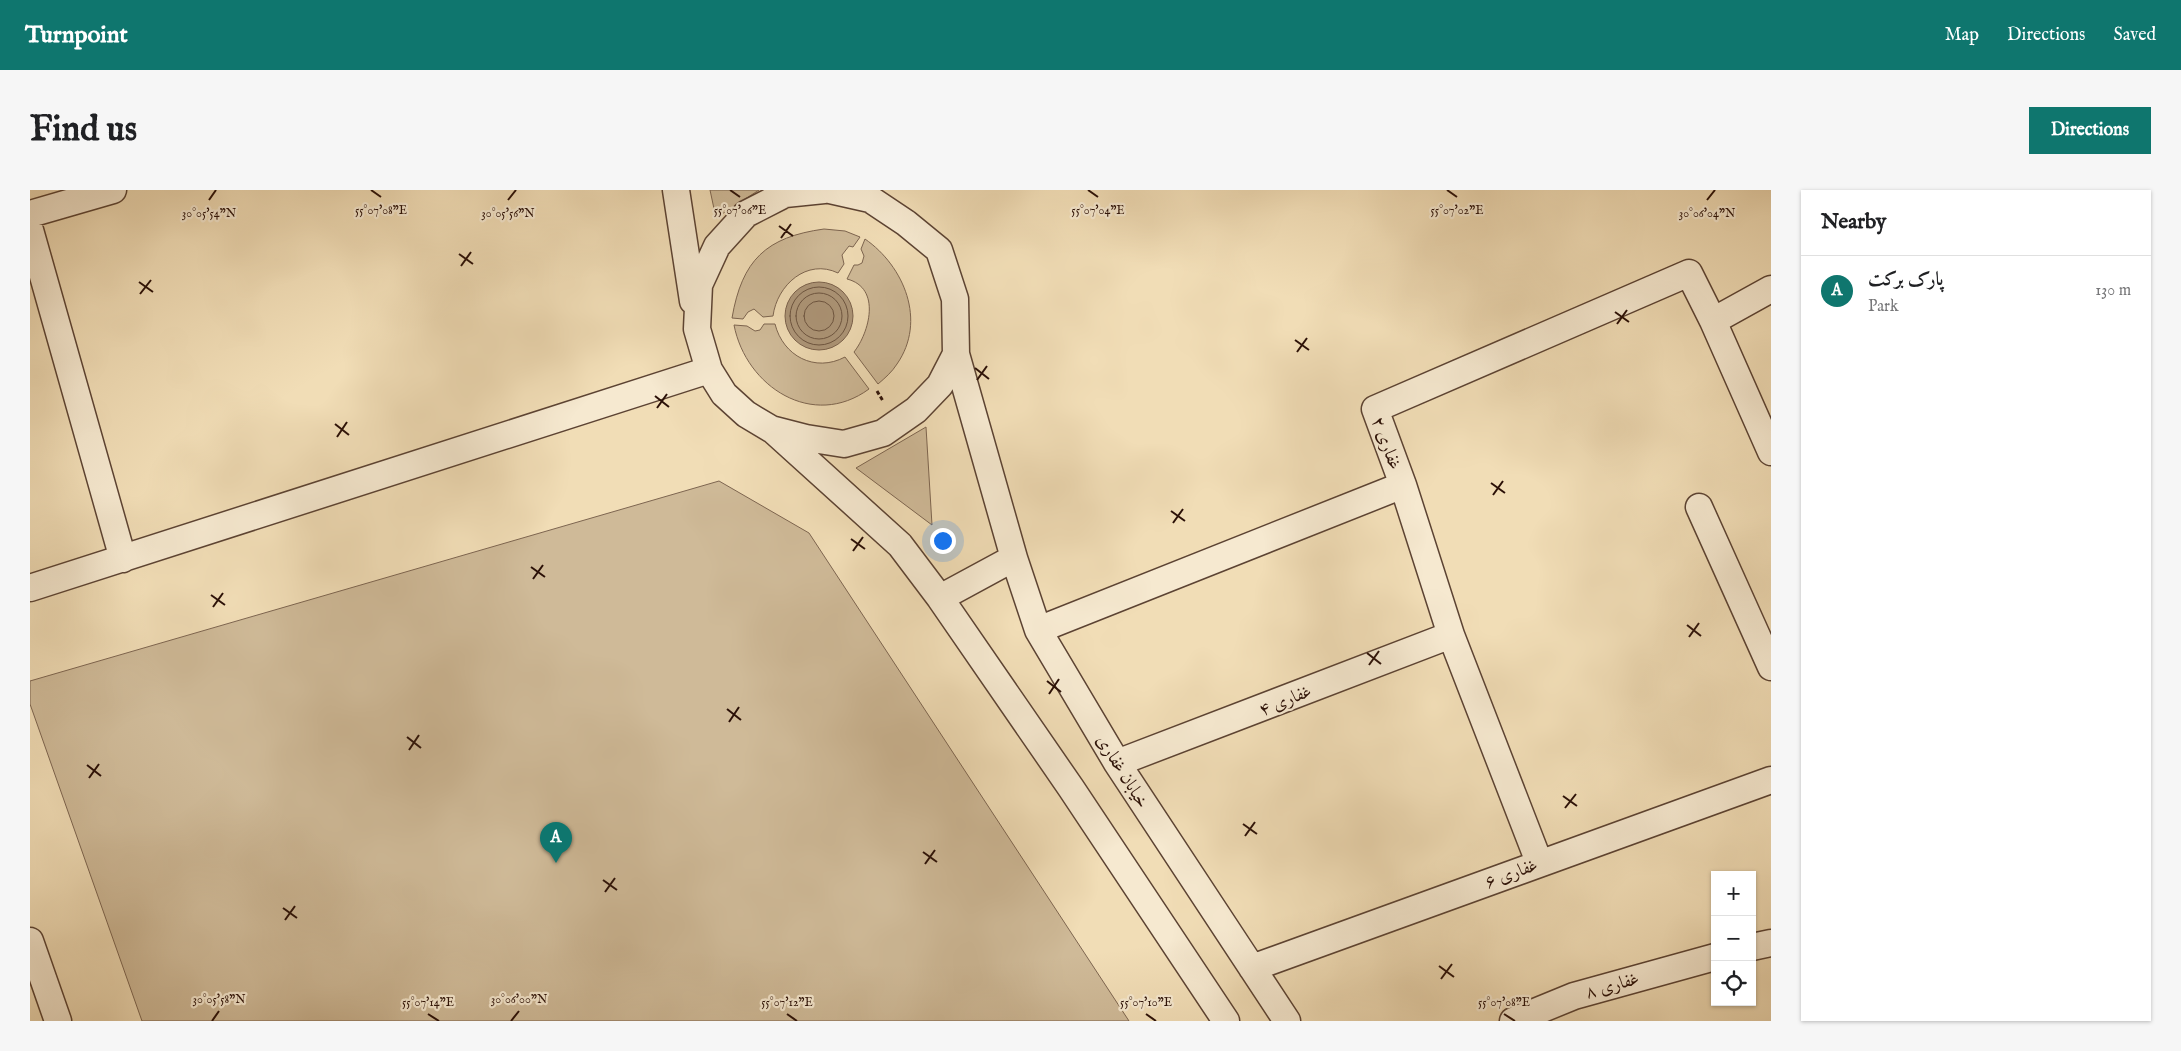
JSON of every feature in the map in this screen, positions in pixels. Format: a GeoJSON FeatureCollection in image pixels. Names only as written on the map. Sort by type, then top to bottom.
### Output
{"type":"FeatureCollection","features":[{"type":"Feature","properties":{"kind":"street"},"geometry":{"type":"LineString","coordinates":[[30,214],[113,190]]}},
{"type":"Feature","properties":{"kind":"street"},"geometry":{"type":"LineString","coordinates":[[676,190],[697,329],[708,370],[724,394],[746,414],[771,429],[900,546],[940,598],[1071,788],[1226,1021]]}},
{"type":"Feature","properties":{"kind":"street"},"geometry":{"type":"LineString","coordinates":[[697,329],[699,285],[716,246],[746,214],[785,194],[824,190]]}},
{"type":"Feature","properties":{"kind":"street"},"geometry":{"type":"LineString","coordinates":[[830,190],[865,195]]}},
{"type":"Feature","properties":{"kind":"street","name":"خیابان غفاری"},"geometry":{"type":"LineString","coordinates":[[865,195],[906,223],[939,250],[954,299],[956,354],[1014,558],[1038,630],[1117,763],[1287,1021]]}},
{"type":"Feature","properties":{"kind":"street"},"geometry":{"type":"LineString","coordinates":[[30,230],[123,559]]}},
{"type":"Feature","properties":{"kind":"street","name":"غفاری ۲"},"geometry":{"type":"LineString","coordinates":[[1038,630],[1403,485],[1375,409],[1689,273],[1713,321]]}},
{"type":"Feature","properties":{"kind":"street"},"geometry":{"type":"LineString","coordinates":[[1771,289],[1713,321],[1771,452]]}},
{"type":"Feature","properties":{"kind":"street"},"geometry":{"type":"LineString","coordinates":[[771,429],[806,438],[844,444],[883,432],[916,410],[940,385],[956,354]]}},
{"type":"Feature","properties":{"kind":"street"},"geometry":{"type":"LineString","coordinates":[[30,588],[708,370]]}},
{"type":"Feature","properties":{"kind":"street"},"geometry":{"type":"LineString","coordinates":[[1403,485],[1451,635],[1540,862]]}},
{"type":"Feature","properties":{"kind":"street"},"geometry":{"type":"LineString","coordinates":[[1699,507],[1771,667]]}},
{"type":"Feature","properties":{"kind":"street"},"geometry":{"type":"LineString","coordinates":[[940,598],[1014,558]]}},
{"type":"Feature","properties":{"kind":"street","name":"غفاری ۴"},"geometry":{"type":"LineString","coordinates":[[1117,763],[1451,635]]}},
{"type":"Feature","properties":{"kind":"street","name":"غفاری ۶"},"geometry":{"type":"LineString","coordinates":[[1252,968],[1540,862],[1771,780]]}},
{"type":"Feature","properties":{"kind":"street"},"geometry":{"type":"LineString","coordinates":[[30,941],[39,998],[58,1021]]}},
{"type":"Feature","properties":{"kind":"street"},"geometry":{"type":"LineString","coordinates":[[1756,946],[1771,943]]}},
{"type":"Feature","properties":{"kind":"street","name":"غفاری ۸"},"geometry":{"type":"LineString","coordinates":[[1513,1021],[1574,996],[1711,958]]}},
{"type":"Feature","properties":{"kind":"shaded area"},"geometry":{"type":"Polygon","coordinates":[[[710,190],[759,190],[716,218],[710,190]]]}},
{"type":"Feature","properties":{"kind":"shaded area"},"geometry":{"type":"Polygon","coordinates":[[[824,229],[845,231],[860,237],[853,247],[849,246],[842,255],[844,264],[838,273],[826,269],[815,269],[795,277],[780,294],[773,316],[763,317],[754,309],[748,312],[743,319],[732,318],[742,281],[750,266],[760,255],[772,245],[787,238],[824,229]]]}},
{"type":"Feature","properties":{"kind":"shaded area"},"geometry":{"type":"Polygon","coordinates":[[[865,239],[879,250],[891,264],[907,296],[910,313],[910,330],[906,347],[895,367],[878,384],[854,352],[868,323],[869,301],[865,292],[858,284],[847,279],[854,265],[862,263],[864,256],[861,249],[865,239]]]}},
{"type":"Feature","properties":{"kind":"shaded area"},"geometry":{"type":"Polygon","coordinates":[[[764,324],[775,324],[785,345],[802,358],[812,362],[823,363],[845,357],[869,389],[848,401],[826,405],[805,403],[785,396],[767,383],[752,367],[741,347],[734,325],[747,326],[755,331],[760,330],[764,324]]]}},
{"type":"Feature","properties":{"kind":"shaded area"},"geometry":{"type":"Polygon","coordinates":[[[926,427],[932,525],[856,468],[926,427]]]}},
{"type":"Feature","properties":{"kind":"shaded area"},"geometry":{"type":"Polygon","coordinates":[[[719,481],[809,533],[1129,1021],[142,1021],[30,704],[30,681],[719,481]]]}},
{"type":"Feature","properties":{"kind":"water"},"geometry":{"type":"Polygon","coordinates":[[[812,282],[826,282],[838,287],[848,297],[853,309],[853,323],[848,335],[838,345],[826,350],[812,350],[800,345],[790,335],[785,323],[785,309],[790,297],[800,287],[812,282]]]}},
{"type":"Feature","properties":{"kind":"place","name":"پارک برکت"},"geometry":{"type":"Point","coordinates":[556,863]}}]}
